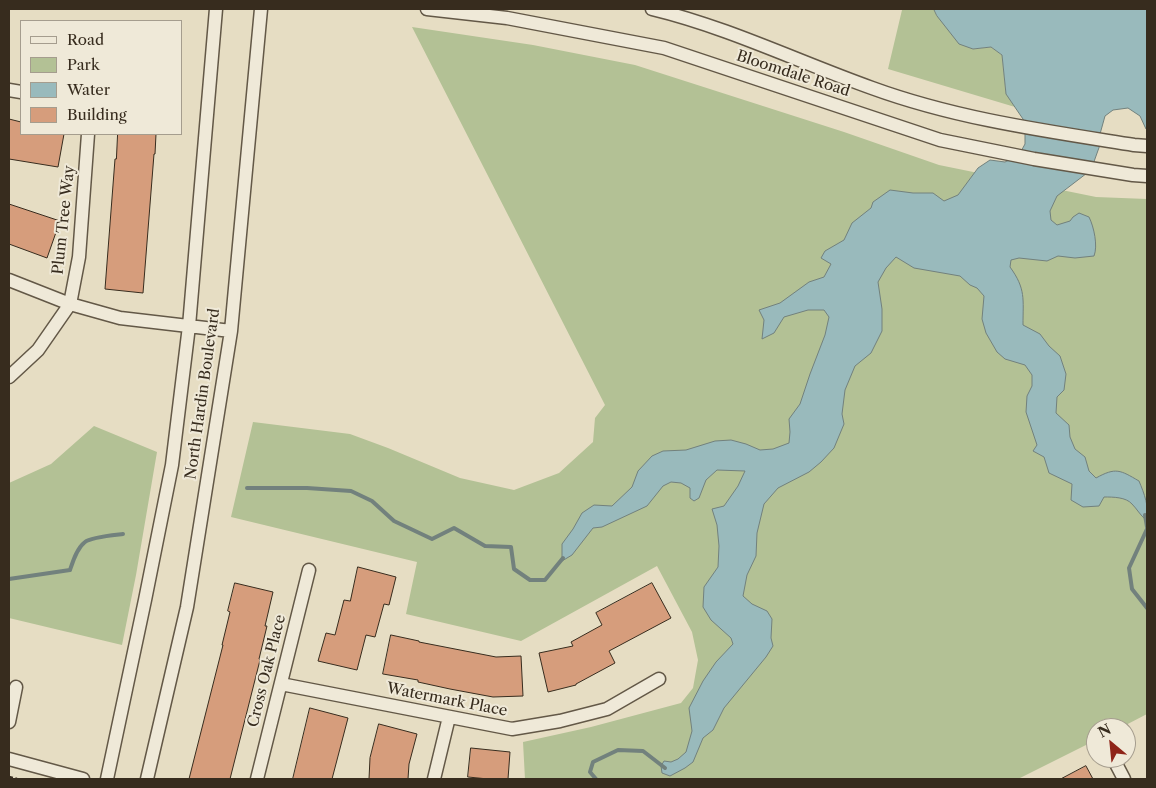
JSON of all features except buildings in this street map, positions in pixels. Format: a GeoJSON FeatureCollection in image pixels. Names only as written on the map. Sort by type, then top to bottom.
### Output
{"type":"FeatureCollection","features":[{"type":"Feature","properties":{"kind":"street","name":"North Hardin Boulevard"},"geometry":{"type":"LineString","coordinates":[[107,779],[172,466],[189,326],[216,9]]}},
{"type":"Feature","properties":{"kind":"street","name":"North Hardin Boulevard"},"geometry":{"type":"LineString","coordinates":[[147,779],[187,607],[230,331],[260,9]]}},
{"type":"Feature","properties":{"kind":"street","name":"Bloomdale Road"},"geometry":{"type":"LineString","coordinates":[[427,9],[507,18],[664,48],[940,140],[1034,159],[1133,176],[1147,176]]}},
{"type":"Feature","properties":{"kind":"street","name":"Bloomdale Road"},"geometry":{"type":"LineString","coordinates":[[652,9],[670,13],[746,39],[873,89],[948,112],[1038,130],[1147,146]]}},
{"type":"Feature","properties":{"kind":"street","name":"Plum Tree Way"},"geometry":{"type":"LineString","coordinates":[[9,377],[38,350],[70,304],[79,257],[88,135]]}},
{"type":"Feature","properties":{"kind":"street"},"geometry":{"type":"LineString","coordinates":[[9,280],[70,304],[120,318],[230,331]]}},
{"type":"Feature","properties":{"kind":"street","name":"Cross Oak Place"},"geometry":{"type":"LineString","coordinates":[[257,779],[309,570]]}},
{"type":"Feature","properties":{"kind":"street","name":"Watermark Place"},"geometry":{"type":"LineString","coordinates":[[281,684],[512,730],[560,721],[607,709],[659,679]]}},
{"type":"Feature","properties":{"kind":"street"},"geometry":{"type":"LineString","coordinates":[[9,722],[16,687]]}},
{"type":"Feature","properties":{"kind":"street"},"geometry":{"type":"LineString","coordinates":[[434,779],[449,717]]}},
{"type":"Feature","properties":{"kind":"street"},"geometry":{"type":"LineString","coordinates":[[9,759],[83,779]]}},
{"type":"Feature","properties":{"kind":"path"},"geometry":{"type":"LineString","coordinates":[[9,777],[17,779]]}},
{"type":"Feature","properties":{"kind":"green space"},"geometry":{"type":"Polygon","coordinates":[[[901,9],[934,9],[937,16],[973,49],[991,47],[1002,55],[1006,93],[1015,107],[888,69],[901,9]]]}},
{"type":"Feature","properties":{"kind":"green space"},"geometry":{"type":"Polygon","coordinates":[[[412,27],[533,45],[635,65],[844,132],[939,165],[1096,197],[1147,199],[1147,714],[1136,720],[1136,718],[1086,718],[1086,745],[1018,779],[525,779],[523,742],[591,727],[681,703],[693,688],[698,660],[692,632],[657,566],[521,641],[406,614],[417,562],[231,517],[253,422],[350,434],[460,478],[514,490],[559,473],[593,442],[595,418],[605,405],[412,27]]]}},
{"type":"Feature","properties":{"kind":"green space"},"geometry":{"type":"Polygon","coordinates":[[[94,426],[157,452],[122,645],[9,618],[9,483],[51,464],[94,426]]]}},
{"type":"Feature","properties":{"kind":"water"},"geometry":{"type":"Polygon","coordinates":[[[934,9],[1147,9],[1147,129],[1140,116],[1128,108],[1113,110],[1105,116],[1100,134],[1101,142],[1091,170],[1057,196],[1050,211],[1051,220],[1057,225],[1070,221],[1079,213],[1089,217],[1095,237],[1096,247],[1094,256],[1075,258],[1058,256],[1047,261],[1019,258],[1011,260],[1010,267],[1021,288],[1023,325],[1040,334],[1060,356],[1066,374],[1064,390],[1057,397],[1056,413],[1069,425],[1070,437],[1075,449],[1085,457],[1089,471],[1096,478],[1108,472],[1118,471],[1139,481],[1147,506],[1146,520],[1132,504],[1123,499],[1104,497],[1099,506],[1083,507],[1071,500],[1072,484],[1049,473],[1044,457],[1033,451],[1037,445],[1026,412],[1027,396],[1032,386],[1032,375],[1025,365],[1005,359],[997,352],[986,333],[982,319],[984,296],[977,288],[970,285],[960,276],[914,268],[896,257],[886,268],[878,282],[882,309],[882,331],[871,353],[855,366],[845,390],[842,414],[844,424],[834,448],[809,472],[778,488],[764,504],[757,533],[756,556],[747,575],[743,596],[752,604],[767,611],[772,619],[771,638],[773,646],[724,708],[713,730],[703,738],[693,762],[670,776],[662,773],[661,766],[664,761],[671,762],[686,752],[692,731],[689,708],[703,681],[716,662],[733,644],[731,638],[711,620],[703,607],[704,587],[718,567],[717,525],[712,509],[724,506],[738,486],[745,471],[717,470],[706,480],[699,498],[694,501],[690,498],[690,488],[681,483],[671,482],[663,486],[647,506],[602,527],[593,528],[572,555],[562,561],[562,544],[582,513],[594,505],[612,506],[632,487],[638,471],[652,456],[663,451],[686,450],[715,441],[731,440],[760,450],[773,449],[789,443],[789,419],[800,404],[825,335],[829,317],[824,310],[808,310],[784,317],[774,333],[762,339],[764,320],[759,310],[780,303],[809,282],[824,277],[831,264],[821,258],[825,251],[844,240],[852,223],[871,208],[873,202],[890,190],[933,193],[944,201],[958,195],[978,168],[990,160],[1005,162],[1019,155],[1025,144],[1025,122],[1006,94],[1002,55],[991,47],[973,49],[959,44],[937,16],[934,9]]]}},
{"type":"Feature","properties":{"kind":"waterway"},"geometry":{"type":"LineString","coordinates":[[247,488],[307,488],[351,491],[372,501],[394,521],[432,539],[454,528],[485,546],[511,547],[514,569],[530,580],[545,580],[563,558]]}},
{"type":"Feature","properties":{"kind":"waterway"},"geometry":{"type":"LineString","coordinates":[[1145,515],[1147,527]]}},
{"type":"Feature","properties":{"kind":"waterway"},"geometry":{"type":"LineString","coordinates":[[1147,529],[1129,568],[1132,589],[1147,608]]}},
{"type":"Feature","properties":{"kind":"waterway"},"geometry":{"type":"LineString","coordinates":[[9,579],[70,570],[78,551],[85,542],[123,534]]}},
{"type":"Feature","properties":{"kind":"waterway"},"geometry":{"type":"LineString","coordinates":[[596,779],[590,772],[593,762],[618,750],[643,751],[665,768]]}}]}
